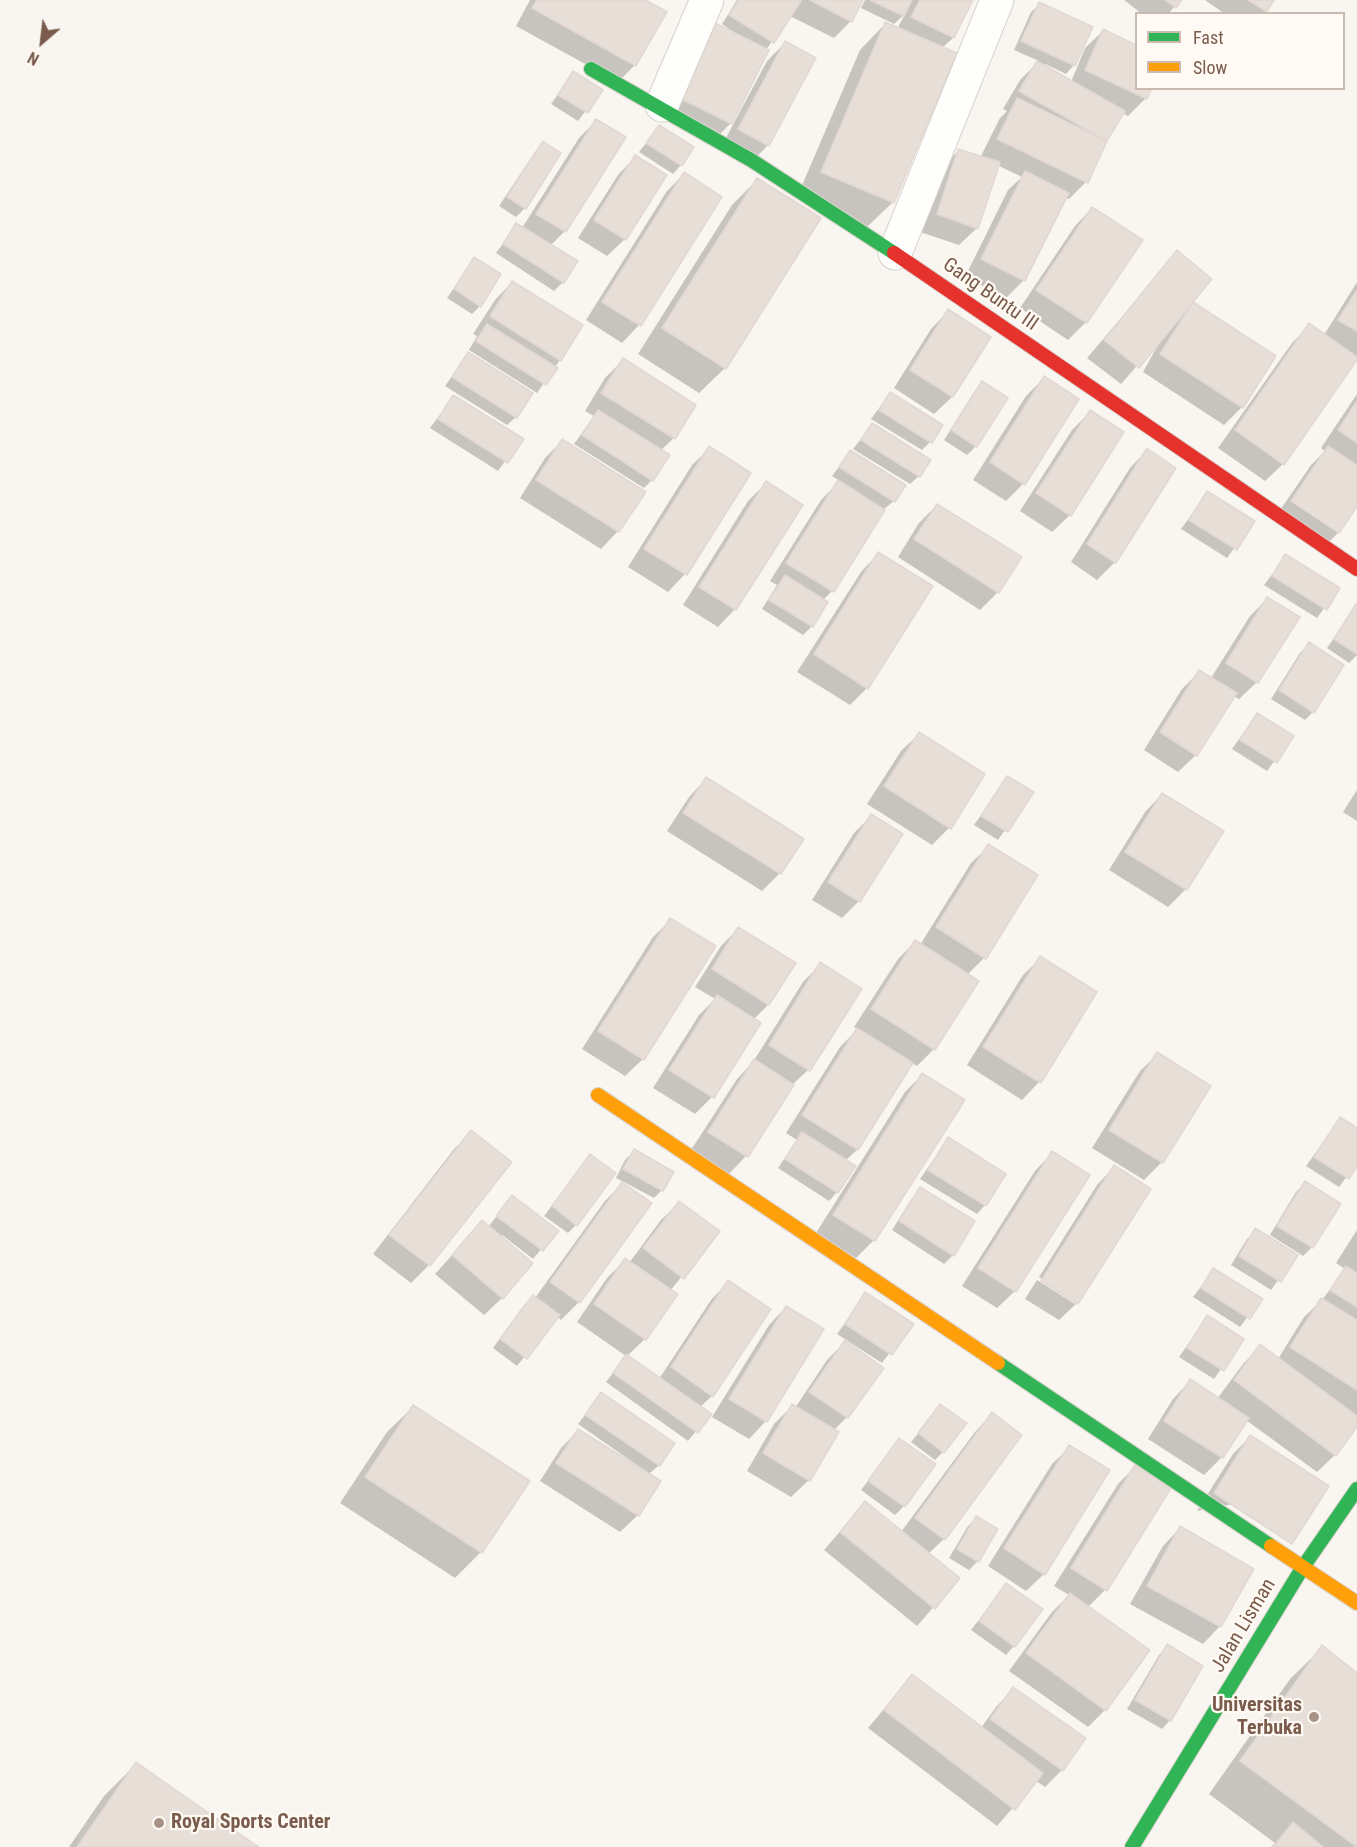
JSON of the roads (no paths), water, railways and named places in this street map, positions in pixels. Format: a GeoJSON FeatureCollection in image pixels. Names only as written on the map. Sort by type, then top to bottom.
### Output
{"type":"FeatureCollection","features":[{"type":"Feature","properties":{"kind":"street"},"geometry":{"type":"LineString","coordinates":[[662,105],[707,0]]}},
{"type":"Feature","properties":{"kind":"street"},"geometry":{"type":"LineString","coordinates":[[895,253],[996,0]]}},
{"type":"Feature","properties":{"kind":"street","name":"Gang Buntu III"},"geometry":{"type":"LineString","coordinates":[[591,69],[662,105],[895,253],[1206,469],[1357,569]]}},
{"type":"Feature","properties":{"kind":"street"},"geometry":{"type":"LineString","coordinates":[[598,1095],[1357,1603]]}},
{"type":"Feature","properties":{"kind":"street","name":"Jalan Lisman"},"geometry":{"type":"LineString","coordinates":[[1132,1847],[1303,1567],[1357,1489]]}},
{"type":"Feature","properties":{"kind":"place","name":"Universitas Terbuka"},"geometry":{"type":"Point","coordinates":[1314,1717]}},
{"type":"Feature","properties":{"kind":"place","name":"Royal Sports Center"},"geometry":{"type":"Point","coordinates":[159,1823]}}]}
